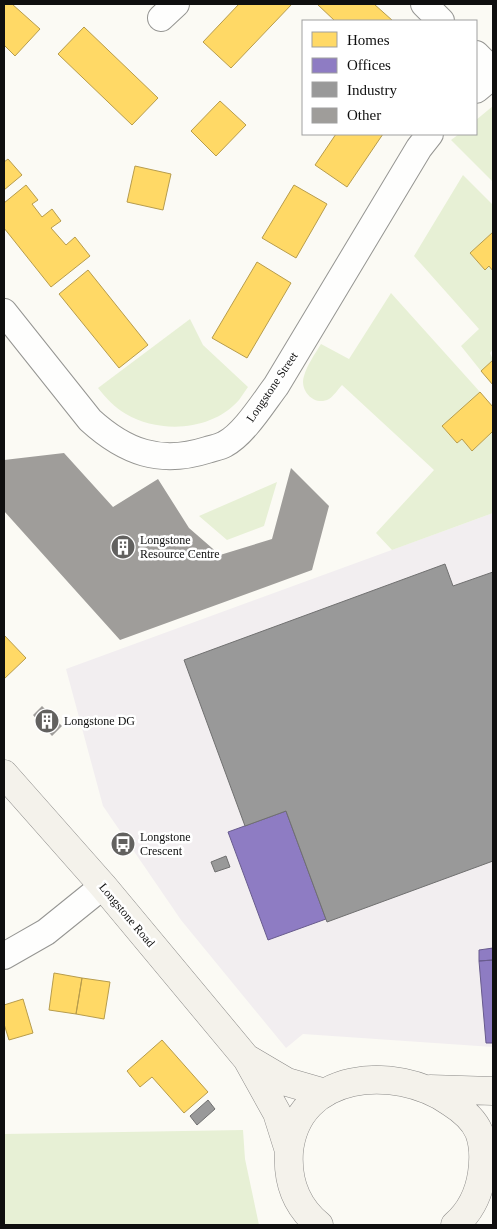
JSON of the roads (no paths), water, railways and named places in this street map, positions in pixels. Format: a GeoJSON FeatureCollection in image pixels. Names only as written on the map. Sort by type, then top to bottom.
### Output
{"type":"FeatureCollection","features":[{"type":"Feature","properties":{"kind":"street"},"geometry":{"type":"LineString","coordinates":[[424,4],[440,20]]}},
{"type":"Feature","properties":{"kind":"street"},"geometry":{"type":"LineString","coordinates":[[477,55],[493,71]]}},
{"type":"Feature","properties":{"kind":"street"},"geometry":{"type":"LineString","coordinates":[[477,89],[493,76]]}},
{"type":"Feature","properties":{"kind":"street","name":"Longstone Street"},"geometry":{"type":"LineString","coordinates":[[4,312],[90,420],[123,445],[147,454],[173,457],[197,454],[226,444],[250,422],[276,386],[419,148],[429,135]]}},
{"type":"Feature","properties":{"kind":"street","name":"Longstone Road"},"geometry":{"type":"LineString","coordinates":[[4,774],[103,886],[247,1058],[277,1113],[290,1151]]}},
{"type":"Feature","properties":{"kind":"street"},"geometry":{"type":"LineString","coordinates":[[4,956],[46,932],[103,886]]}},
{"type":"Feature","properties":{"kind":"street","name":"Longstone Road"},"geometry":{"type":"LineString","coordinates":[[247,1058],[287,1082],[325,1094]]}},
{"type":"Feature","properties":{"kind":"street"},"geometry":{"type":"LineString","coordinates":[[319,1225],[300,1206],[292,1191],[290,1151],[294,1128],[302,1114],[325,1094],[351,1082],[364,1080],[393,1080],[426,1088],[457,1107],[469,1118],[486,1124],[481,1180],[476,1198],[466,1215],[455,1225]]}},
{"type":"Feature","properties":{"kind":"street"},"geometry":{"type":"LineString","coordinates":[[426,1088],[493,1091]]}},
{"type":"Feature","properties":{"kind":"street"},"geometry":{"type":"LineString","coordinates":[[481,1180],[493,1210]]}},
{"type":"Feature","properties":{"kind":"place","name":"Longstone Resource Centre"},"geometry":{"type":"Point","coordinates":[123,547]}},
{"type":"Feature","properties":{"kind":"place","name":"Longstone DG"},"geometry":{"type":"Point","coordinates":[47,721]}},
{"type":"Feature","properties":{"kind":"place","name":"Longstone Crescent"},"geometry":{"type":"Point","coordinates":[123,844]}}]}
